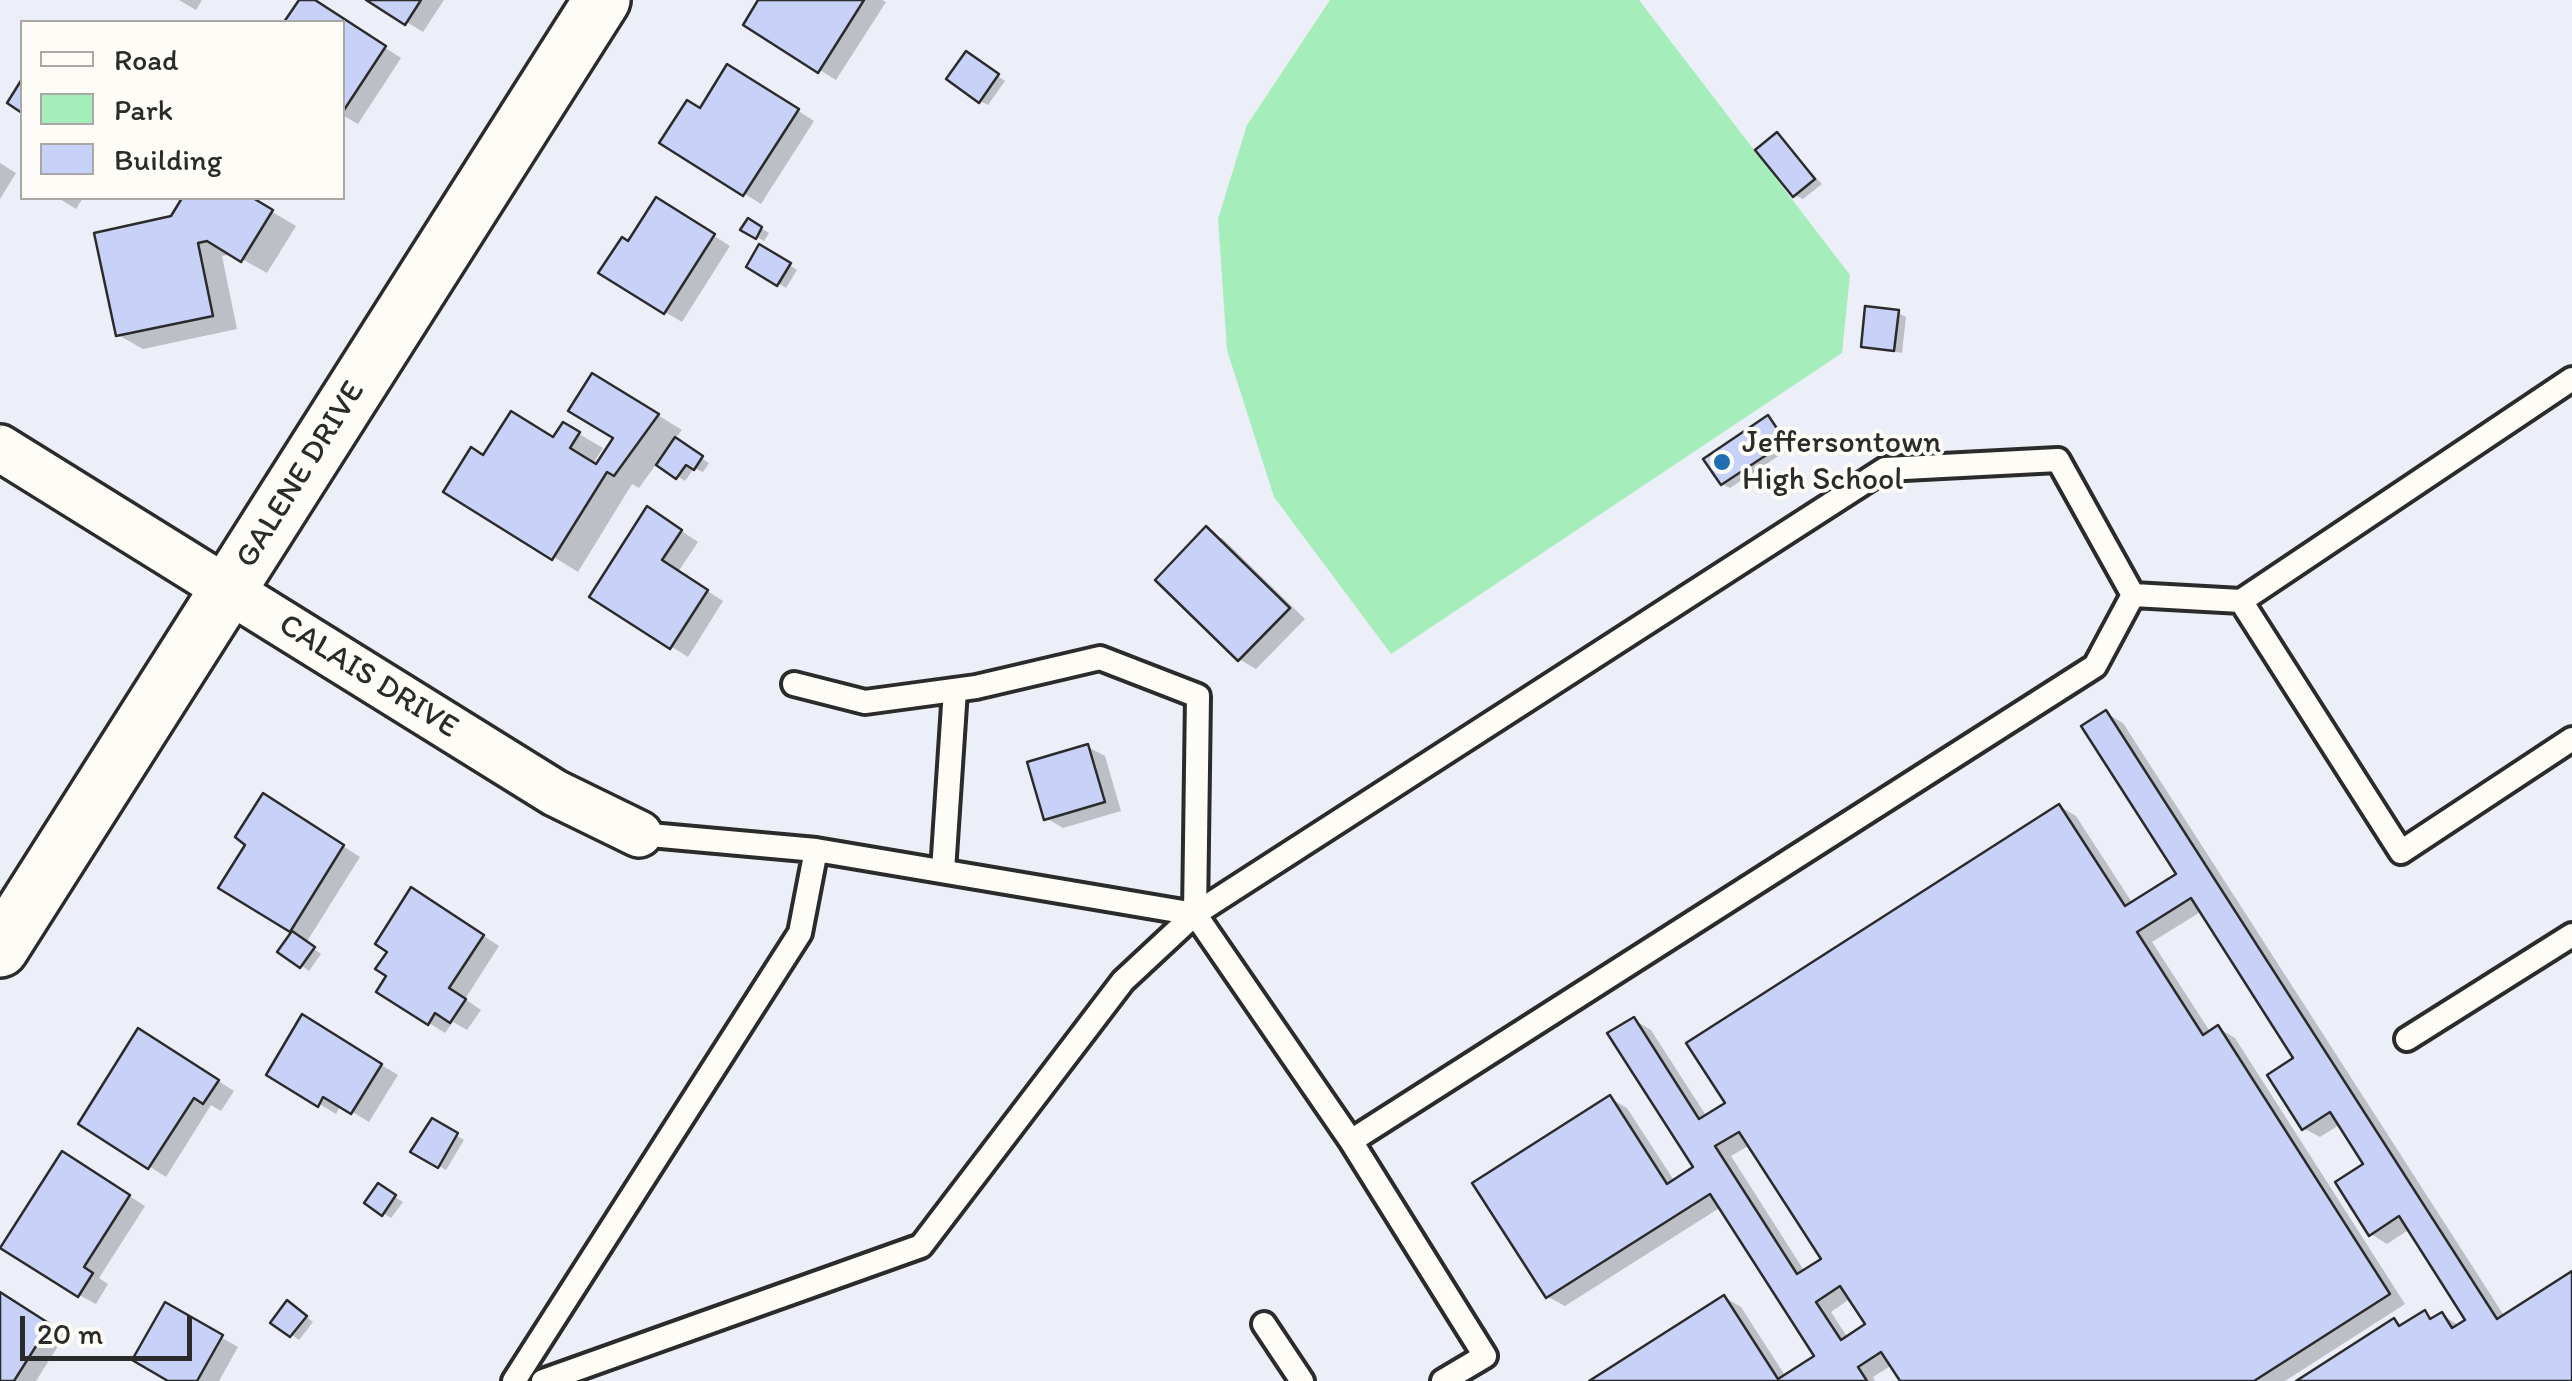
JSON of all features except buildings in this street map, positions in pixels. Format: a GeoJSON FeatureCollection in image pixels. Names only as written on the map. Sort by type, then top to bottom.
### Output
{"type":"FeatureCollection","features":[{"type":"Feature","properties":{"kind":"street","name":"GALENE DRIVE"},"geometry":{"type":"LineString","coordinates":[[0,949],[602,0]]}},
{"type":"Feature","properties":{"kind":"street","name":"CALAIS DRIVE"},"geometry":{"type":"LineString","coordinates":[[0,448],[555,793],[639,834]]}},
{"type":"Feature","properties":{"kind":"lane"},"geometry":{"type":"LineString","coordinates":[[2133,596],[2241,601],[2572,379]]}},
{"type":"Feature","properties":{"kind":"lane"},"geometry":{"type":"LineString","coordinates":[[543,1381],[921,1246],[1123,982],[1195,914],[1885,469],[2058,460],[2133,596]]}},
{"type":"Feature","properties":{"kind":"lane"},"geometry":{"type":"LineString","coordinates":[[1352,1142],[2095,666],[2133,596]]}},
{"type":"Feature","properties":{"kind":"lane"},"geometry":{"type":"LineString","coordinates":[[2241,601],[2401,852],[2572,739]]}},
{"type":"Feature","properties":{"kind":"lane"},"geometry":{"type":"LineString","coordinates":[[794,684],[865,702],[955,690],[1100,658],[1198,696],[1195,914],[1352,1142],[1485,1356],[1443,1381]]}},
{"type":"Feature","properties":{"kind":"lane"},"geometry":{"type":"LineString","coordinates":[[943,871],[955,690]]}},
{"type":"Feature","properties":{"kind":"lane"},"geometry":{"type":"LineString","coordinates":[[639,834],[816,850],[1195,914]]}},
{"type":"Feature","properties":{"kind":"lane"},"geometry":{"type":"LineString","coordinates":[[514,1381],[800,933],[816,850]]}},
{"type":"Feature","properties":{"kind":"lane"},"geometry":{"type":"LineString","coordinates":[[2407,1040],[2572,935]]}},
{"type":"Feature","properties":{"kind":"lane"},"geometry":{"type":"LineString","coordinates":[[1264,1324],[1302,1381]]}},
{"type":"Feature","properties":{"kind":"green space"},"geometry":{"type":"Polygon","coordinates":[[[1330,0],[1639,0],[1850,275],[1842,353],[1391,654],[1274,497],[1227,350],[1218,219],[1247,125],[1330,0]]]}},
{"type":"Feature","properties":{"kind":"place","name":"Jeffersontown High School"},"geometry":{"type":"Point","coordinates":[1722,462]}}]}
